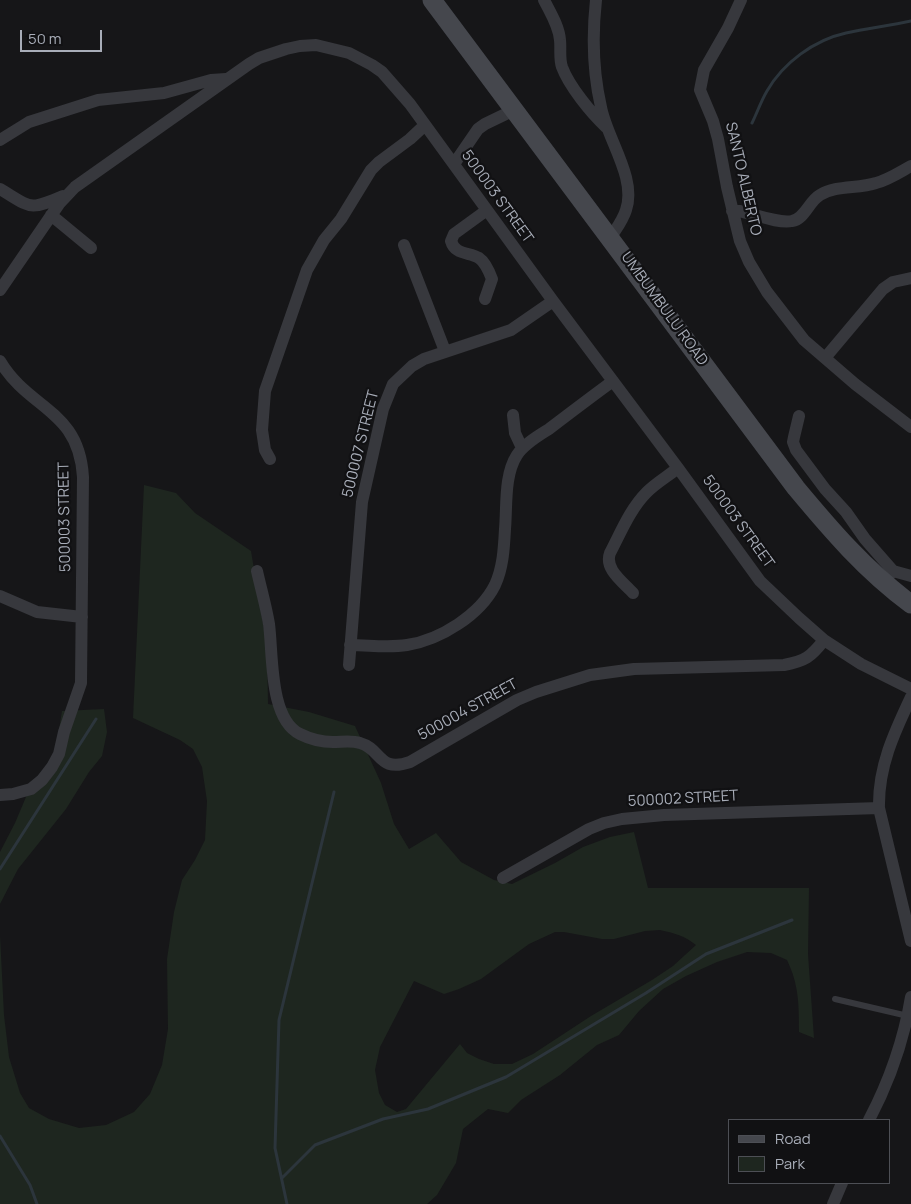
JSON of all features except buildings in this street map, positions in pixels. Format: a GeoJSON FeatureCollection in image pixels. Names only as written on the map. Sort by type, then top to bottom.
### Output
{"type":"FeatureCollection","features":[{"type":"Feature","properties":{"kind":"main road","name":"UMBUMBULU ROAD"},"geometry":{"type":"LineString","coordinates":[[432,0],[611,237],[796,488],[836,536],[888,576],[911,604]]}},
{"type":"Feature","properties":{"kind":"street"},"geometry":{"type":"LineString","coordinates":[[544,0],[558,29],[560,58],[565,73],[592,113],[608,128]]}},
{"type":"Feature","properties":{"kind":"street"},"geometry":{"type":"LineString","coordinates":[[596,0],[593,47],[597,88],[601,110],[625,175],[629,198],[623,218],[611,237]]}},
{"type":"Feature","properties":{"kind":"street","name":"SANTO ALBERTO"},"geometry":{"type":"LineString","coordinates":[[739,0],[728,28],[704,70],[700,81],[700,90],[718,139],[732,211],[740,240],[759,280],[793,327],[809,345],[911,428]]}},
{"type":"Feature","properties":{"kind":"street","name":"500003 STREET"},"geometry":{"type":"LineString","coordinates":[[0,290],[66,195],[84,179],[226,79],[259,58],[286,48],[316,46],[349,53],[382,72],[398,89],[760,581],[824,640],[861,664],[911,689]]}},
{"type":"Feature","properties":{"kind":"street"},"geometry":{"type":"LineString","coordinates":[[0,140],[29,122],[98,100],[164,93],[211,80],[226,79]]}},
{"type":"Feature","properties":{"kind":"street"},"geometry":{"type":"LineString","coordinates":[[454,164],[478,129],[514,110]]}},
{"type":"Feature","properties":{"kind":"street"},"geometry":{"type":"LineString","coordinates":[[270,459],[265,450],[262,430],[265,391],[307,270],[324,240],[341,219],[371,170],[425,125]]}},
{"type":"Feature","properties":{"kind":"street"},"geometry":{"type":"LineString","coordinates":[[732,211],[791,222],[798,219],[820,194],[837,189],[878,183],[911,166]]}},
{"type":"Feature","properties":{"kind":"street"},"geometry":{"type":"LineString","coordinates":[[0,189],[25,204],[35,207],[66,195]]}},
{"type":"Feature","properties":{"kind":"street"},"geometry":{"type":"LineString","coordinates":[[486,299],[492,279],[485,264],[476,256],[465,254],[455,248],[451,241],[454,234],[487,210]]}},
{"type":"Feature","properties":{"kind":"street"},"geometry":{"type":"LineString","coordinates":[[51,214],[91,248]]}},
{"type":"Feature","properties":{"kind":"street"},"geometry":{"type":"LineString","coordinates":[[404,245],[445,351]]}},
{"type":"Feature","properties":{"kind":"street"},"geometry":{"type":"LineString","coordinates":[[825,358],[883,289],[893,282],[911,278]]}},
{"type":"Feature","properties":{"kind":"street","name":"500007 STREET"},"geometry":{"type":"LineString","coordinates":[[349,665],[362,502],[383,410],[393,384],[403,374],[424,359],[500,335],[511,330],[553,301]]}},
{"type":"Feature","properties":{"kind":"street","name":"500003 STREET"},"geometry":{"type":"LineString","coordinates":[[0,361],[8,375],[18,385],[68,427],[81,456],[84,477],[82,673],[78,696],[64,732],[59,754],[42,780],[31,789],[0,795]]}},
{"type":"Feature","properties":{"kind":"street"},"geometry":{"type":"LineString","coordinates":[[350,645],[394,646],[422,642],[453,627],[482,604],[495,584],[503,558],[508,483],[513,462],[522,448],[613,382]]}},
{"type":"Feature","properties":{"kind":"street"},"geometry":{"type":"LineString","coordinates":[[513,415],[516,438],[522,448]]}},
{"type":"Feature","properties":{"kind":"street"},"geometry":{"type":"LineString","coordinates":[[799,416],[794,436],[796,450],[825,489],[846,512],[888,576],[911,576]]}},
{"type":"Feature","properties":{"kind":"street"},"geometry":{"type":"LineString","coordinates":[[633,593],[608,565],[608,558],[628,518],[641,499],[648,491],[678,468]]}},
{"type":"Feature","properties":{"kind":"street","name":"500004 STREET"},"geometry":{"type":"LineString","coordinates":[[257,572],[268,622],[277,699],[286,723],[299,734],[312,739],[325,742],[349,741],[365,745],[390,764],[410,762],[517,700],[568,681],[613,671],[634,669],[790,664],[804,660],[824,640]]}},
{"type":"Feature","properties":{"kind":"street"},"geometry":{"type":"LineString","coordinates":[[0,596],[37,612],[82,617]]}},
{"type":"Feature","properties":{"kind":"street"},"geometry":{"type":"LineString","coordinates":[[911,697],[889,744],[879,785],[879,808],[911,941]]}},
{"type":"Feature","properties":{"kind":"street","name":"500002 STREET"},"geometry":{"type":"LineString","coordinates":[[503,878],[589,829],[622,819],[664,815],[879,808]]}},
{"type":"Feature","properties":{"kind":"street"},"geometry":{"type":"LineString","coordinates":[[870,1119],[877,1105],[898,1049],[911,1000]]}},
{"type":"Feature","properties":{"kind":"street"},"geometry":{"type":"LineString","coordinates":[[834,1204],[842,1184]]}},
{"type":"Feature","properties":{"kind":"lane"},"geometry":{"type":"LineString","coordinates":[[834,999],[908,1016]]}},
{"type":"Feature","properties":{"kind":"green space"},"geometry":{"type":"Polygon","coordinates":[[[144,485],[176,493],[195,513],[251,551],[267,647],[268,704],[309,712],[355,726],[381,783],[394,824],[409,849],[436,833],[461,862],[494,880],[512,884],[583,847],[610,837],[634,832],[648,888],[809,888],[808,954],[814,1038],[799,1032],[796,987],[787,960],[771,953],[747,952],[717,962],[663,989],[639,1011],[619,1035],[597,1045],[560,1075],[521,1100],[508,1113],[488,1109],[463,1129],[456,1163],[437,1195],[427,1204],[0,1204],[0,935],[4,1015],[9,1057],[20,1093],[29,1108],[49,1119],[79,1128],[106,1125],[134,1112],[150,1094],[162,1065],[168,1029],[167,959],[174,912],[182,880],[205,840],[207,801],[202,767],[193,749],[180,740],[133,718],[144,485]],[[660,930],[645,931],[614,939],[555,932],[529,944],[481,979],[459,989],[444,994],[414,981],[380,1047],[375,1070],[379,1093],[385,1105],[397,1112],[406,1109],[460,1044],[467,1053],[494,1064],[512,1064],[533,1054],[673,966],[696,945],[683,937],[660,930]]]}},
{"type":"Feature","properties":{"kind":"green space"},"geometry":{"type":"Polygon","coordinates":[[[104,709],[107,732],[102,756],[89,772],[66,809],[18,869],[0,904],[0,852],[26,797],[55,755],[62,711],[104,709]]]}},
{"type":"Feature","properties":{"kind":"waterway"},"geometry":{"type":"LineString","coordinates":[[752,123],[774,81],[800,54],[834,36],[911,21]]}},
{"type":"Feature","properties":{"kind":"waterway"},"geometry":{"type":"LineString","coordinates":[[0,869],[96,719]]}},
{"type":"Feature","properties":{"kind":"waterway"},"geometry":{"type":"LineString","coordinates":[[287,1204],[275,1148],[279,1020],[334,792]]}},
{"type":"Feature","properties":{"kind":"waterway"},"geometry":{"type":"LineString","coordinates":[[282,1178],[315,1145],[383,1119],[428,1109],[506,1077],[646,993],[706,954],[792,920]]}},
{"type":"Feature","properties":{"kind":"waterway"},"geometry":{"type":"LineString","coordinates":[[0,1136],[30,1185],[37,1204]]}}]}
